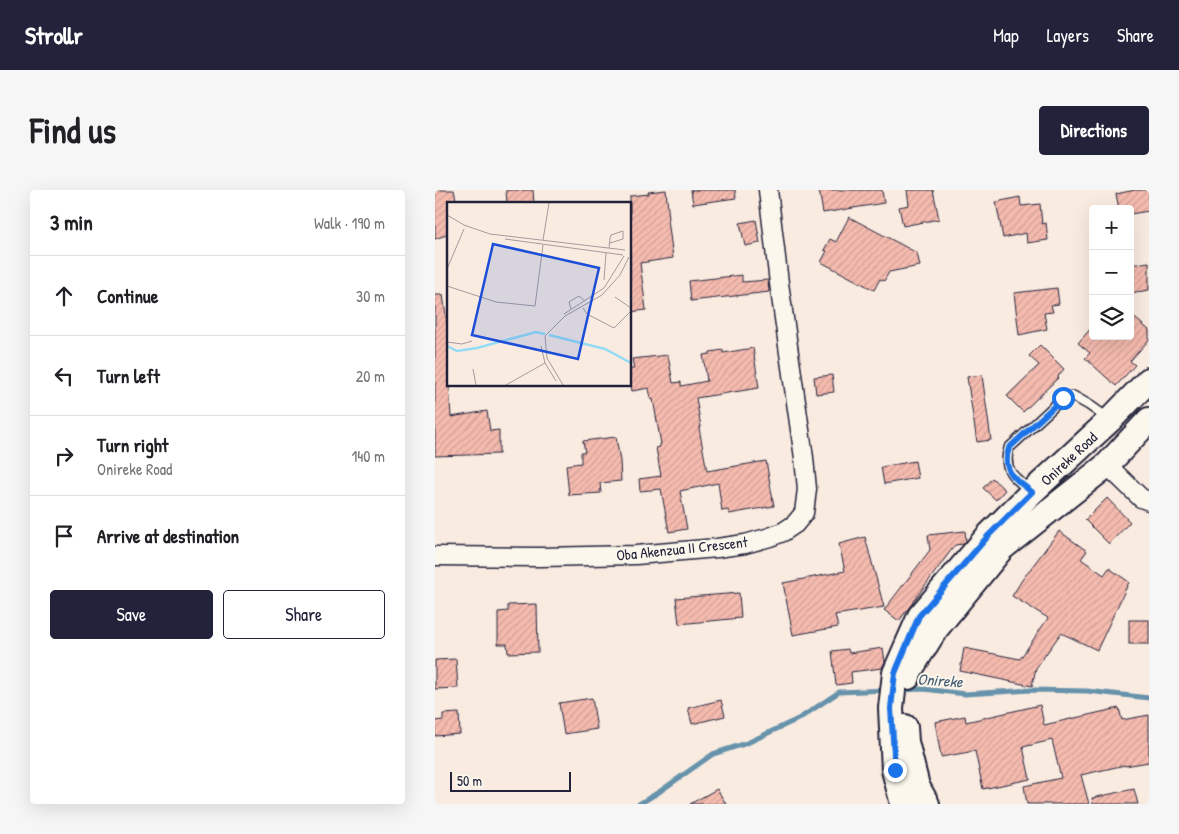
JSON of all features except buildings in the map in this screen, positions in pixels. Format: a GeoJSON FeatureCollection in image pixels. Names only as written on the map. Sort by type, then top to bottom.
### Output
{"type":"FeatureCollection","features":[{"type":"Feature","properties":{"kind":"main road","name":"Onireke Road"},"geometry":{"type":"LineString","coordinates":[[903,804],[895,770],[891,708],[909,672],[995,541],[1032,492],[1111,420],[1149,380]]}},
{"type":"Feature","properties":{"kind":"main road","name":"Onireke Road"},"geometry":{"type":"LineString","coordinates":[[995,541],[1107,466],[1149,420]]}},
{"type":"Feature","properties":{"kind":"main road"},"geometry":{"type":"LineString","coordinates":[[899,690],[908,751],[917,786],[927,804]]}},
{"type":"Feature","properties":{"kind":"street","name":"Oba Akenzua II Crescent"},"geometry":{"type":"LineString","coordinates":[[435,556],[635,556],[745,544],[783,532],[795,524],[803,513],[807,488],[768,190]]}},
{"type":"Feature","properties":{"kind":"street"},"geometry":{"type":"LineString","coordinates":[[1107,466],[1141,498],[1149,501]]}},
{"type":"Feature","properties":{"kind":"lane"},"geometry":{"type":"LineString","coordinates":[[1032,492],[1015,479],[1009,468],[1006,458],[1009,448],[1063,398],[1073,396],[1089,404],[1111,420]]}},
{"type":"Feature","properties":{"kind":"waterway","name":"Onireke"},"geometry":{"type":"LineString","coordinates":[[899,690],[924,689],[965,694],[1032,690],[1087,691],[1149,698]]}},
{"type":"Feature","properties":{"kind":"waterway","name":"Onireke"},"geometry":{"type":"LineString","coordinates":[[639,804],[713,754],[747,743],[800,718],[839,692],[888,690]]}},
{"type":"Feature","properties":{"kind":"route"},"geometry":{"type":"LineString","coordinates":[[895,770],[891,708],[895,673],[919,616],[989,535],[1032,492],[1015,479],[1009,468],[1006,458],[1009,448],[1063,398]]}}]}
